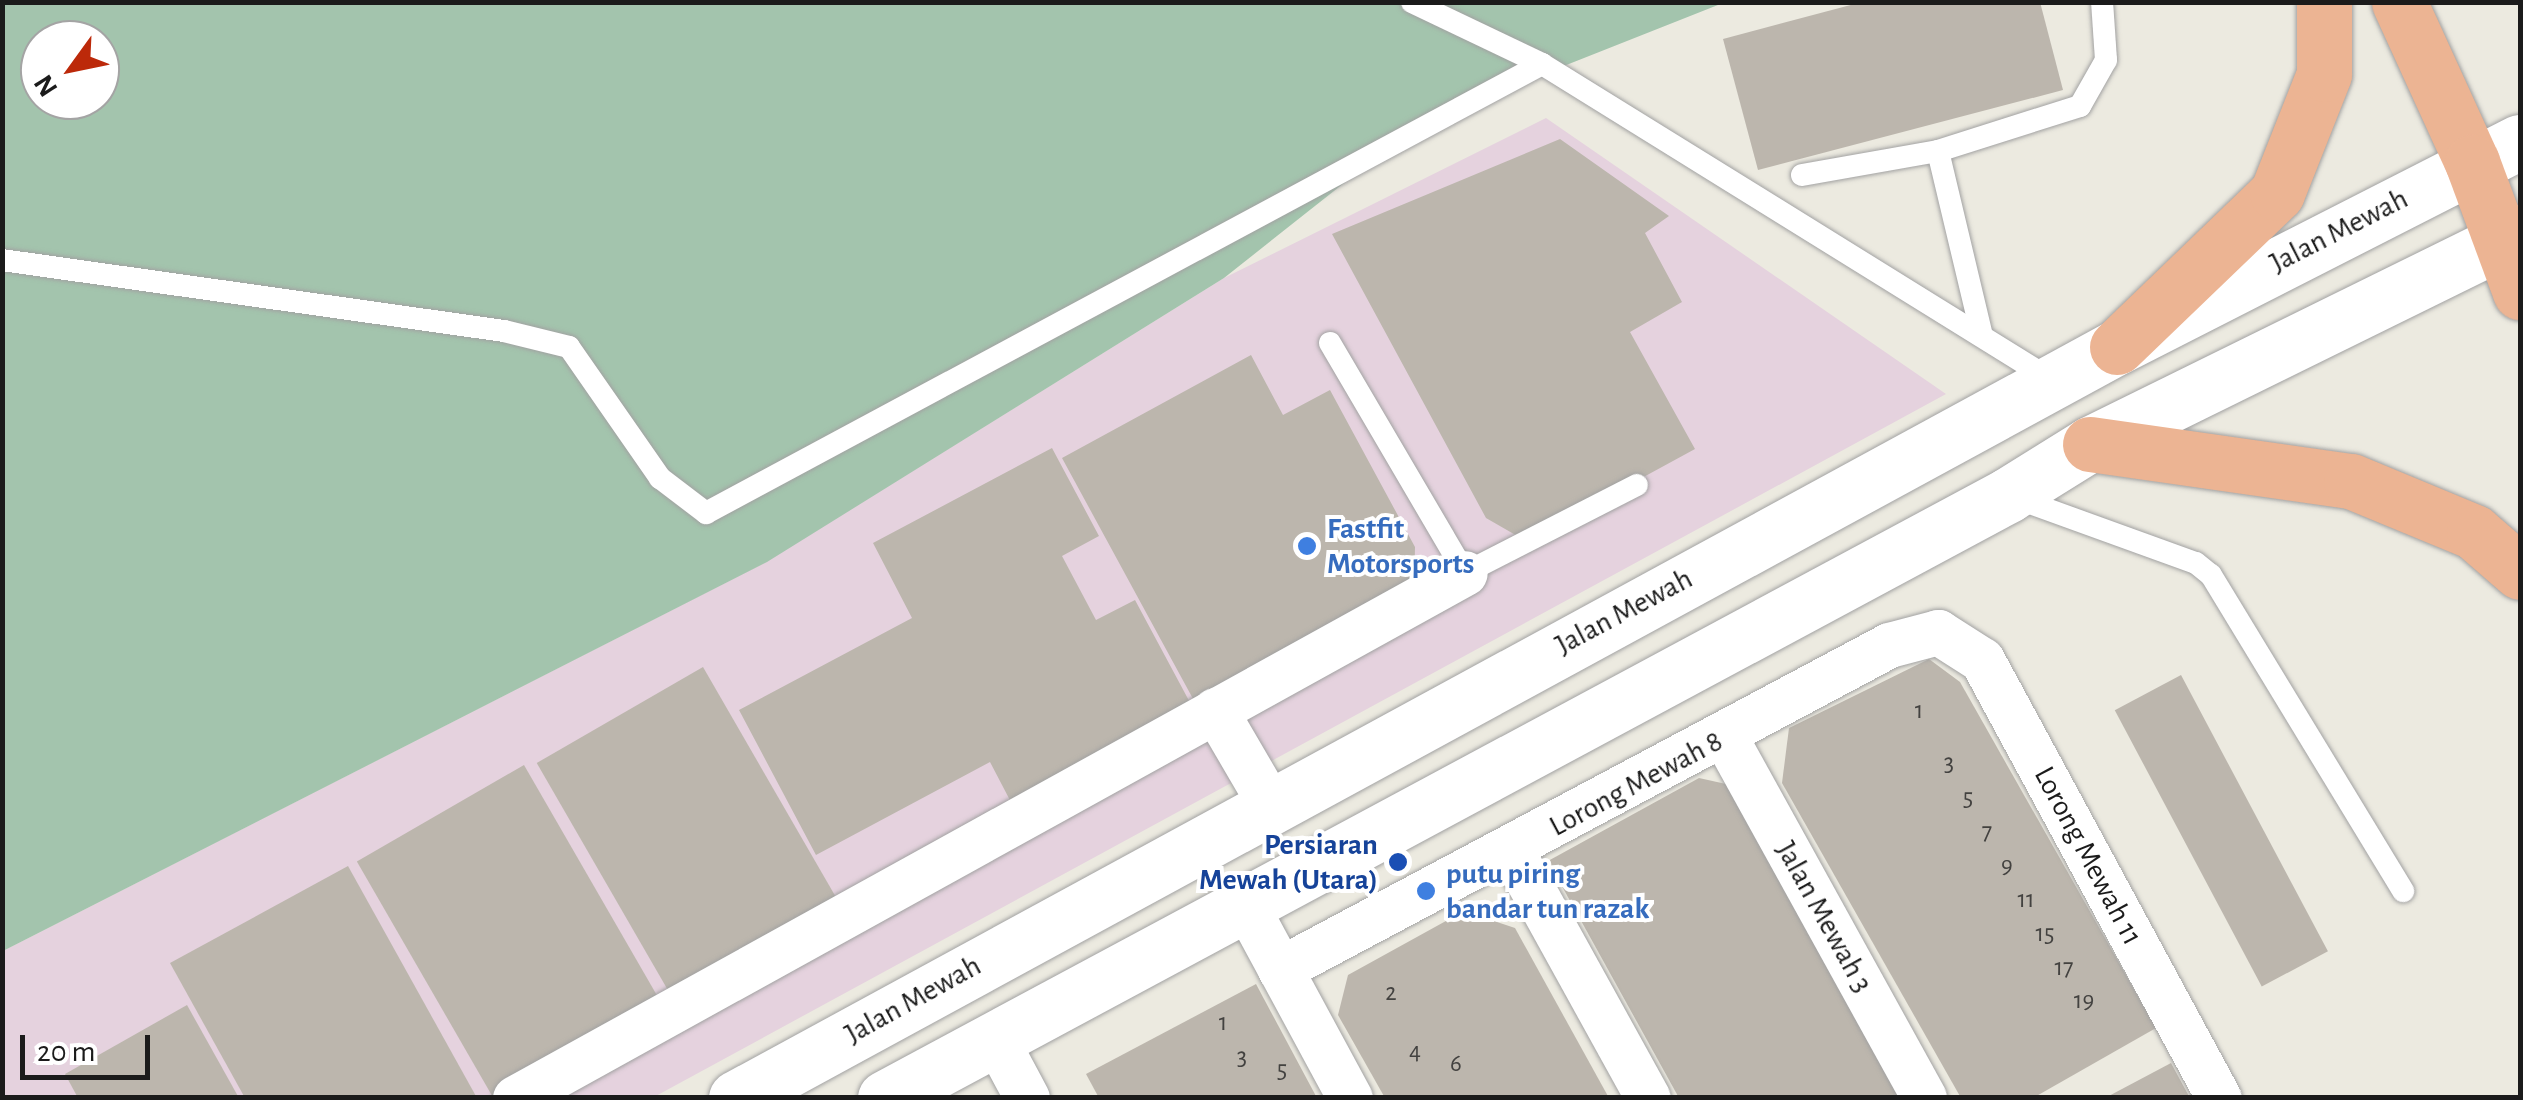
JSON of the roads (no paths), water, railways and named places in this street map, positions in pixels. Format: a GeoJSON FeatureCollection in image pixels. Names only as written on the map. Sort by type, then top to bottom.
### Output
{"type":"FeatureCollection","features":[{"type":"Feature","properties":{"kind":"highway"},"geometry":{"type":"LineString","coordinates":[[2117,347],[2277,193],[2324,74],[2324,2]]}},
{"type":"Feature","properties":{"kind":"highway"},"geometry":{"type":"LineString","coordinates":[[2400,2],[2496,152],[2520,292]]}},
{"type":"Feature","properties":{"kind":"highway"},"geometry":{"type":"LineString","coordinates":[[2090,444],[2350,481],[2474,532],[2520,572]]}},
{"type":"Feature","properties":{"kind":"street","name":"Jalan Mewah"},"geometry":{"type":"LineString","coordinates":[[736,1098],[1270,804],[2117,347],[2496,152]]}},
{"type":"Feature","properties":{"kind":"street"},"geometry":{"type":"LineString","coordinates":[[884,1098],[2008,495],[2090,444],[2512,235]]}},
{"type":"Feature","properties":{"kind":"street"},"geometry":{"type":"LineString","coordinates":[[515,1098],[1465,574]]}},
{"type":"Feature","properties":{"kind":"street","name":"Lorong Mewah 8"},"geometry":{"type":"LineString","coordinates":[[1280,969],[1725,738],[1889,645],[1938,632]]}},
{"type":"Feature","properties":{"kind":"street","name":"Lorong Mewah 11"},"geometry":{"type":"LineString","coordinates":[[1938,632],[1982,660],[2219,1098]]}},
{"type":"Feature","properties":{"kind":"street"},"geometry":{"type":"LineString","coordinates":[[1216,710],[1270,804]]}},
{"type":"Feature","properties":{"kind":"street","name":"Jalan Mewah 3"},"geometry":{"type":"LineString","coordinates":[[1725,738],[1924,1098]]}},
{"type":"Feature","properties":{"kind":"street"},"geometry":{"type":"LineString","coordinates":[[1512,850],[1648,1098]]}},
{"type":"Feature","properties":{"kind":"street"},"geometry":{"type":"LineString","coordinates":[[1244,902],[1350,1098]]}},
{"type":"Feature","properties":{"kind":"street"},"geometry":{"type":"LineString","coordinates":[[960,974],[1026,1098]]}},
{"type":"Feature","properties":{"kind":"lane"},"geometry":{"type":"LineString","coordinates":[[1412,2],[1542,64],[2054,381]]}},
{"type":"Feature","properties":{"kind":"lane"},"geometry":{"type":"LineString","coordinates":[[1802,175],[1938,151],[2080,106],[2106,60],[2102,2]]}},
{"type":"Feature","properties":{"kind":"lane"},"geometry":{"type":"LineString","coordinates":[[2,260],[504,332],[569,348],[660,478],[706,513],[1542,64]]}},
{"type":"Feature","properties":{"kind":"lane"},"geometry":{"type":"LineString","coordinates":[[1938,151],[1982,336]]}},
{"type":"Feature","properties":{"kind":"lane"},"geometry":{"type":"LineString","coordinates":[[1330,342],[1465,574],[1637,485]]}},
{"type":"Feature","properties":{"kind":"lane"},"geometry":{"type":"LineString","coordinates":[[2008,495],[2196,563],[2211,575],[2403,891]]}},
{"type":"Feature","properties":{"kind":"place","name":"Fastfit Motorsports"},"geometry":{"type":"Point","coordinates":[1307,546]}},
{"type":"Feature","properties":{"kind":"place","name":"Persiaran Mewah (Utara)"},"geometry":{"type":"Point","coordinates":[1398,862]}},
{"type":"Feature","properties":{"kind":"place","name":"putu piring bandar tun razak"},"geometry":{"type":"Point","coordinates":[1426,891]}}]}
